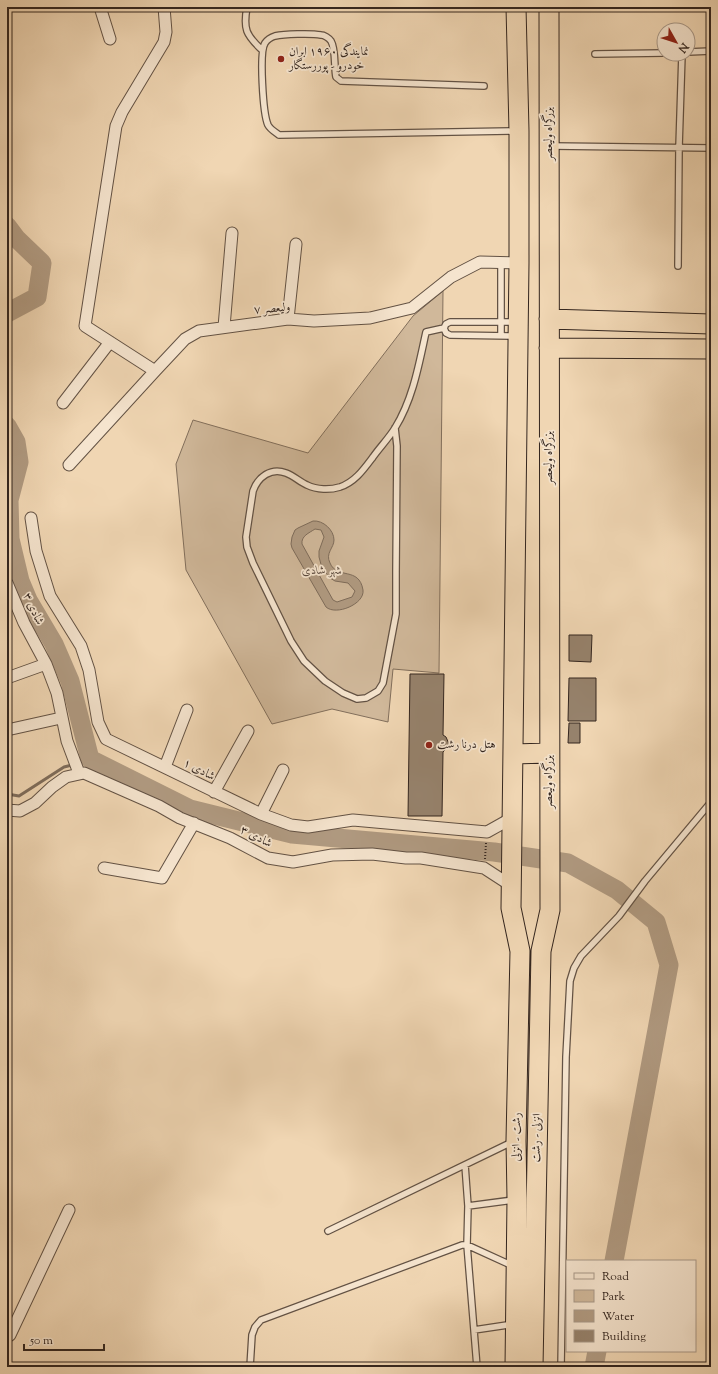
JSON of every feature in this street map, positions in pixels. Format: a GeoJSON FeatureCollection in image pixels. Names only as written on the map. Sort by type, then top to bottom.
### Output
{"type":"FeatureCollection","features":[{"type":"Feature","properties":{"kind":"highway"},"geometry":{"type":"LineString","coordinates":[[512,881],[513,754],[509,329],[510,263],[519,131],[516,7]]}},
{"type":"Feature","properties":{"kind":"highway","name":"بزرگراه ولیعصر"},"geometry":{"type":"LineString","coordinates":[[549,7],[550,910]]}},
{"type":"Feature","properties":{"kind":"highway"},"geometry":{"type":"LineString","coordinates":[[549,319],[706,324],[707,349],[549,348]]}},
{"type":"Feature","properties":{"kind":"highway"},"geometry":{"type":"LineString","coordinates":[[513,754],[550,753]]}},
{"type":"Feature","properties":{"kind":"highway","name":"رشت - انزلی"},"geometry":{"type":"LineString","coordinates":[[512,881],[511,908],[520,950],[516,1140],[517,1199],[515,1367]]}},
{"type":"Feature","properties":{"kind":"highway","name":"انزلی - رشت"},"geometry":{"type":"LineString","coordinates":[[533,1367],[541,951],[550,910]]}},
{"type":"Feature","properties":{"kind":"street"},"geometry":{"type":"LineString","coordinates":[[100,7],[110,39]]}},
{"type":"Feature","properties":{"kind":"street"},"geometry":{"type":"LineString","coordinates":[[155,371],[85,326],[116,126],[122,112],[164,42],[166,32],[164,7]]}},
{"type":"Feature","properties":{"kind":"street"},"geometry":{"type":"LineString","coordinates":[[224,327],[232,233]]}},
{"type":"Feature","properties":{"kind":"street"},"geometry":{"type":"LineString","coordinates":[[288,319],[296,244]]}},
{"type":"Feature","properties":{"kind":"street","name":"ولیعصر ۷"},"geometry":{"type":"LineString","coordinates":[[69,465],[185,339],[199,331],[288,319],[314,321],[370,318],[412,308],[451,277],[480,262],[510,263]]}},
{"type":"Feature","properties":{"kind":"street"},"geometry":{"type":"LineString","coordinates":[[63,403],[110,342]]}},
{"type":"Feature","properties":{"kind":"street","name":"شادی ۱"},"geometry":{"type":"LineString","coordinates":[[31,518],[36,551],[50,596],[81,646],[89,670],[98,722],[106,739],[261,814],[291,825],[308,827],[353,820],[487,832]]}},
{"type":"Feature","properties":{"kind":"street","name":"شادی ۳"},"geometry":{"type":"LineString","coordinates":[[7,583],[24,623],[46,664],[57,693],[67,741],[79,773],[84,773],[230,838],[268,858],[293,862],[332,855],[372,854],[406,858],[421,858],[484,868],[504,881],[512,881]]}},
{"type":"Feature","properties":{"kind":"street"},"geometry":{"type":"LineString","coordinates":[[7,678],[46,664]]}},
{"type":"Feature","properties":{"kind":"street"},"geometry":{"type":"LineString","coordinates":[[165,767],[187,710]]}},
{"type":"Feature","properties":{"kind":"street"},"geometry":{"type":"LineString","coordinates":[[7,730],[61,718]]}},
{"type":"Feature","properties":{"kind":"street"},"geometry":{"type":"LineString","coordinates":[[214,792],[248,732]]}},
{"type":"Feature","properties":{"kind":"street"},"geometry":{"type":"LineString","coordinates":[[261,814],[283,770]]}},
{"type":"Feature","properties":{"kind":"street"},"geometry":{"type":"LineString","coordinates":[[7,810],[20,810],[35,803],[52,787],[66,777],[79,773]]}},
{"type":"Feature","properties":{"kind":"street"},"geometry":{"type":"LineString","coordinates":[[487,832],[512,822]]}},
{"type":"Feature","properties":{"kind":"street"},"geometry":{"type":"LineString","coordinates":[[104,868],[162,878],[194,823]]}},
{"type":"Feature","properties":{"kind":"street"},"geometry":{"type":"LineString","coordinates":[[7,1337],[10,1335],[70,1210]]}},
{"type":"Feature","properties":{"kind":"lane"},"geometry":{"type":"LineString","coordinates":[[247,7],[245,27],[247,35],[262,50]]}},
{"type":"Feature","properties":{"kind":"lane"},"geometry":{"type":"LineString","coordinates":[[484,86],[341,81],[336,77],[333,46],[330,40],[322,35],[273,36],[265,42],[262,50],[261,64],[266,116],[268,125],[279,135],[519,131]]}},
{"type":"Feature","properties":{"kind":"lane"},"geometry":{"type":"LineString","coordinates":[[696,52],[711,51]]}},
{"type":"Feature","properties":{"kind":"lane"},"geometry":{"type":"LineString","coordinates":[[595,54],[656,53]]}},
{"type":"Feature","properties":{"kind":"lane"},"geometry":{"type":"LineString","coordinates":[[678,266],[682,62]]}},
{"type":"Feature","properties":{"kind":"lane"},"geometry":{"type":"LineString","coordinates":[[549,146],[711,148]]}},
{"type":"Feature","properties":{"kind":"lane"},"geometry":{"type":"LineString","coordinates":[[395,428],[397,446],[396,614],[383,683],[375,694],[366,698],[357,699],[343,693],[325,681],[310,668],[297,652],[253,563],[247,547],[246,537],[255,485],[263,476],[269,473],[281,471],[308,485],[324,489],[340,487],[353,480],[358,476],[395,428],[406,405],[419,364],[426,332],[444,328],[446,324],[450,322],[509,329]]}},
{"type":"Feature","properties":{"kind":"lane"},"geometry":{"type":"LineString","coordinates":[[444,328],[446,333],[450,335],[509,329]]}},
{"type":"Feature","properties":{"kind":"lane"},"geometry":{"type":"LineString","coordinates":[[561,1367],[566,1057],[570,981],[574,968],[581,956],[619,916],[645,881],[711,802]]}},
{"type":"Feature","properties":{"kind":"lane"},"geometry":{"type":"LineString","coordinates":[[328,1231],[516,1140]]}},
{"type":"Feature","properties":{"kind":"lane"},"geometry":{"type":"LineString","coordinates":[[465,1165],[468,1206],[467,1245],[478,1367]]}},
{"type":"Feature","properties":{"kind":"lane"},"geometry":{"type":"LineString","coordinates":[[468,1206],[517,1199]]}},
{"type":"Feature","properties":{"kind":"lane"},"geometry":{"type":"LineString","coordinates":[[250,1367],[252,1335],[255,1327],[261,1320],[462,1245],[467,1245],[516,1267]]}},
{"type":"Feature","properties":{"kind":"lane"},"geometry":{"type":"LineString","coordinates":[[474,1330],[516,1323]]}},
{"type":"Feature","properties":{"kind":"path"},"geometry":{"type":"LineString","coordinates":[[484,868],[487,832]]}},
{"type":"Feature","properties":{"kind":"green space","name":"شهر شادی"},"geometry":{"type":"Polygon","coordinates":[[[443,291],[439,673],[393,669],[388,722],[332,709],[272,724],[186,570],[176,464],[193,420],[308,453],[413,316],[443,291]]]}},
{"type":"Feature","properties":{"kind":"water"},"geometry":{"type":"Polygon","coordinates":[[[313,521],[317,521],[330,529],[334,536],[334,543],[329,553],[330,563],[333,568],[353,575],[361,583],[363,590],[362,595],[355,604],[336,610],[326,607],[292,548],[292,537],[295,530],[313,521]],[[315,529],[308,533],[304,537],[302,544],[333,600],[337,602],[352,597],[355,591],[348,583],[335,581],[330,578],[322,568],[319,551],[324,537],[321,530],[315,529]]]}},
{"type":"Feature","properties":{"kind":"building"},"geometry":{"type":"Polygon","coordinates":[[[569,635],[592,635],[591,662],[569,661],[569,635]]]}},
{"type":"Feature","properties":{"kind":"building","name":"هتل درنا رشت"},"geometry":{"type":"Polygon","coordinates":[[[410,674],[444,674],[443,735],[446,737],[449,744],[443,752],[442,816],[408,816],[410,674]]]}},
{"type":"Feature","properties":{"kind":"building"},"geometry":{"type":"Polygon","coordinates":[[[569,678],[596,678],[596,721],[568,721],[569,678]]]}},
{"type":"Feature","properties":{"kind":"building"},"geometry":{"type":"Polygon","coordinates":[[[569,723],[580,723],[580,743],[568,743],[569,723]]]}},
{"type":"Feature","properties":{"kind":"waterway"},"geometry":{"type":"LineString","coordinates":[[7,226],[16,238],[42,263],[37,297],[7,313]]}},
{"type":"Feature","properties":{"kind":"waterway"},"geometry":{"type":"LineString","coordinates":[[7,426],[16,442],[19,462],[9,500],[10,539],[20,581],[28,600],[54,644],[70,681],[90,759],[190,809],[292,834],[494,852],[568,863],[617,890],[656,922],[669,965],[614,1260]]}},
{"type":"Feature","properties":{"kind":"waterway"},"geometry":{"type":"LineString","coordinates":[[78,763],[90,759]]}},
{"type":"Feature","properties":{"kind":"waterway"},"geometry":{"type":"LineString","coordinates":[[7,794],[19,796],[64,767],[72,765]]}},
{"type":"Feature","properties":{"kind":"waterway"},"geometry":{"type":"LineString","coordinates":[[594,1367],[597,1352]]}},
{"type":"Feature","properties":{"kind":"place","name":"نمایندگی ۱۹۶۰ ایران خودرو - پوررستگار"},"geometry":{"type":"Point","coordinates":[281,59]}},
{"type":"Feature","properties":{"kind":"place","name":"هتل درنا رشت"},"geometry":{"type":"Point","coordinates":[429,745]}}]}
